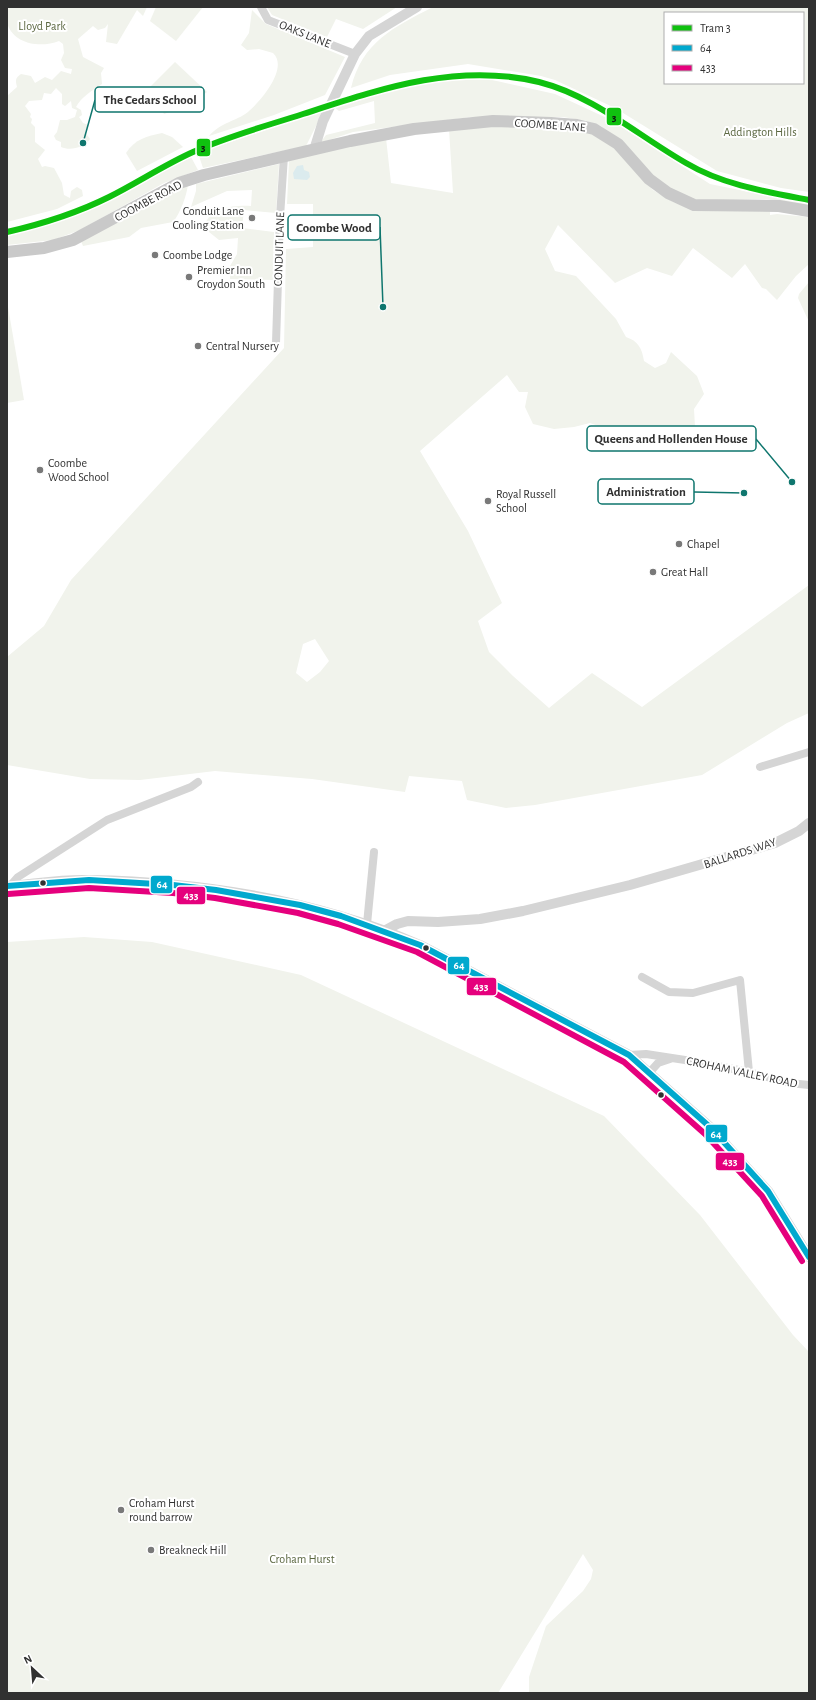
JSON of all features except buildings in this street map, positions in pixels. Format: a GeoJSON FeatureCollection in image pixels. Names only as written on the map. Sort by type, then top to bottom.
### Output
{"type":"FeatureCollection","features":[{"type":"Feature","properties":{"kind":"main road","name":"COOMBE LANE"},"geometry":{"type":"LineString","coordinates":[[314,150],[350,141],[414,129],[493,121],[577,125],[594,129],[605,135],[626,152],[649,179],[668,193],[694,204],[779,206],[809,211]]}},
{"type":"Feature","properties":{"kind":"main road","name":"COOMBE ROAD"},"geometry":{"type":"LineString","coordinates":[[7,252],[44,248],[73,240],[179,183],[284,156],[314,150]]}},
{"type":"Feature","properties":{"kind":"street","name":"OAKS LANE"},"geometry":{"type":"LineString","coordinates":[[261,7],[268,20],[355,54]]}},
{"type":"Feature","properties":{"kind":"street"},"geometry":{"type":"LineString","coordinates":[[314,150],[323,121],[355,54],[369,36],[417,7]]}},
{"type":"Feature","properties":{"kind":"street","name":"CONDUIT LANE"},"geometry":{"type":"LineString","coordinates":[[276,343],[280,216],[284,156]]}},
{"type":"Feature","properties":{"kind":"street"},"geometry":{"type":"LineString","coordinates":[[760,766],[809,752]]}},
{"type":"Feature","properties":{"kind":"street"},"geometry":{"type":"LineString","coordinates":[[9,885],[18,877],[107,820],[191,787],[198,782]]}},
{"type":"Feature","properties":{"kind":"street","name":"BALLARDS WAY"},"geometry":{"type":"LineString","coordinates":[[386,930],[397,924],[408,922],[438,922],[480,919],[524,911],[630,885],[775,843],[800,831],[809,823]]}},
{"type":"Feature","properties":{"kind":"street"},"geometry":{"type":"LineString","coordinates":[[367,924],[374,852]]}},
{"type":"Feature","properties":{"kind":"street","name":"CROHAM VALLEY ROAD"},"geometry":{"type":"LineString","coordinates":[[9,885],[87,879],[149,883],[222,891],[276,900],[386,930],[420,945],[477,974],[629,1055],[646,1054],[675,1058],[749,1072],[789,1083],[809,1085]]}},
{"type":"Feature","properties":{"kind":"street"},"geometry":{"type":"LineString","coordinates":[[642,977],[669,992],[693,993],[740,980],[749,1072]]}},
{"type":"Feature","properties":{"kind":"street"},"geometry":{"type":"LineString","coordinates":[[629,1055],[650,1072],[711,1128],[768,1191],[809,1257]]}},
{"type":"Feature","properties":{"kind":"street","name":"CROHAM VALLEY ROAD"},"geometry":{"type":"LineString","coordinates":[[650,1072],[662,1061],[675,1058]]}},
{"type":"Feature","properties":{"kind":"green space","name":"Lloyd Park"},"geometry":{"type":"Polygon","coordinates":[[[7,7],[147,7],[143,16],[137,10],[117,44],[106,42],[108,24],[105,28],[98,30],[93,26],[78,39],[83,57],[104,68],[101,73],[102,84],[84,97],[76,107],[81,110],[82,115],[79,117],[83,123],[88,125],[85,132],[90,139],[84,145],[73,149],[61,147],[61,142],[56,140],[54,136],[57,132],[60,120],[67,120],[75,117],[77,110],[72,108],[71,101],[65,106],[62,104],[62,94],[56,88],[51,94],[44,93],[42,100],[29,101],[25,106],[31,114],[31,123],[35,127],[35,142],[45,150],[38,159],[42,167],[45,166],[54,168],[62,183],[64,195],[70,198],[71,191],[77,187],[82,190],[83,196],[57,209],[7,222],[7,96],[17,87],[16,79],[21,74],[31,76],[35,83],[45,77],[52,80],[61,71],[71,74],[72,69],[65,68],[61,60],[64,53],[63,44],[59,41],[36,44],[29,43],[16,36],[7,23],[7,7]]]}},
{"type":"Feature","properties":{"kind":"green space"},"geometry":{"type":"Polygon","coordinates":[[[156,7],[203,7],[176,41],[150,21],[156,7]]]}},
{"type":"Feature","properties":{"kind":"green space"},"geometry":{"type":"Polygon","coordinates":[[[267,7],[397,7],[363,29],[336,19],[327,37],[272,15],[267,7]]]}},
{"type":"Feature","properties":{"kind":"green space","name":"Addington Hills"},"geometry":{"type":"Polygon","coordinates":[[[433,7],[809,7],[809,192],[781,188],[717,171],[615,108],[555,80],[541,76],[468,64],[390,75],[351,88],[356,72],[371,47],[393,29],[433,7]]]}},
{"type":"Feature","properties":{"kind":"green space"},"geometry":{"type":"Polygon","coordinates":[[[252,10],[266,24],[345,57],[325,95],[274,115],[209,136],[219,127],[248,112],[260,100],[276,75],[278,67],[277,59],[273,53],[259,49],[247,50],[241,45],[249,33],[252,10]]]}},
{"type":"Feature","properties":{"kind":"green space"},"geometry":{"type":"Polygon","coordinates":[[[175,62],[207,92],[187,106],[164,114],[149,88],[175,62]]]}},
{"type":"Feature","properties":{"kind":"green space"},"geometry":{"type":"Polygon","coordinates":[[[488,79],[555,94],[609,119],[710,184],[809,205],[766,199],[707,201],[692,199],[680,195],[653,176],[601,126],[587,121],[563,117],[471,117],[353,132],[320,143],[326,135],[375,123],[374,101],[339,111],[333,106],[420,82],[488,79]]]}},
{"type":"Feature","properties":{"kind":"green space"},"geometry":{"type":"Polygon","coordinates":[[[324,110],[306,146],[203,168],[198,153],[324,110]]]}},
{"type":"Feature","properties":{"kind":"green space","name":"Royal Russell School"},"geometry":{"type":"Polygon","coordinates":[[[490,125],[569,129],[593,133],[611,143],[653,190],[671,201],[696,211],[770,211],[770,215],[777,214],[809,217],[809,264],[796,276],[777,300],[766,289],[762,288],[745,264],[732,278],[693,248],[672,276],[647,268],[615,283],[558,225],[545,249],[555,271],[576,276],[616,319],[626,337],[634,341],[639,346],[644,361],[655,368],[666,363],[671,352],[697,376],[704,394],[694,409],[695,427],[689,441],[676,449],[661,445],[652,432],[642,436],[604,428],[590,423],[574,427],[554,429],[533,424],[525,407],[528,392],[519,392],[507,375],[420,451],[468,531],[502,603],[478,621],[489,652],[549,708],[592,673],[642,707],[809,585],[809,713],[787,723],[702,775],[535,805],[506,808],[467,800],[462,781],[409,776],[405,792],[312,779],[215,771],[140,780],[90,779],[7,765],[7,657],[44,626],[71,580],[284,348],[286,249],[313,247],[313,204],[287,204],[289,160],[386,138],[391,183],[453,193],[449,129],[490,125]],[[315,639],[303,644],[296,673],[307,682],[320,672],[329,661],[315,639]]]}},
{"type":"Feature","properties":{"kind":"green space"},"geometry":{"type":"Polygon","coordinates":[[[162,133],[172,137],[183,147],[137,171],[126,153],[137,141],[151,135],[162,133]]]}},
{"type":"Feature","properties":{"kind":"green space"},"geometry":{"type":"Polygon","coordinates":[[[191,157],[198,170],[164,183],[80,230],[53,240],[7,245],[7,234],[65,218],[124,192],[191,157]]]}},
{"type":"Feature","properties":{"kind":"green space"},"geometry":{"type":"Polygon","coordinates":[[[279,164],[276,213],[244,210],[242,228],[274,232],[273,280],[230,279],[230,266],[237,254],[238,238],[219,240],[209,232],[205,225],[212,214],[224,208],[251,206],[252,190],[227,191],[191,207],[196,191],[196,184],[279,164]]]}},
{"type":"Feature","properties":{"kind":"green space"},"geometry":{"type":"Polygon","coordinates":[[[188,184],[183,204],[173,222],[141,228],[129,237],[83,246],[81,241],[188,184]]]}},
{"type":"Feature","properties":{"kind":"green space"},"geometry":{"type":"Polygon","coordinates":[[[809,282],[809,322],[798,298],[799,294],[809,282]]]}},
{"type":"Feature","properties":{"kind":"green space"},"geometry":{"type":"Polygon","coordinates":[[[7,301],[24,400],[7,403],[7,301]]]}},
{"type":"Feature","properties":{"kind":"green space","name":"Croham Hurst"},"geometry":{"type":"Polygon","coordinates":[[[84,937],[152,942],[301,975],[604,1116],[700,1215],[793,1335],[809,1352],[809,1693],[529,1693],[529,1677],[546,1626],[583,1591],[591,1579],[593,1570],[583,1554],[498,1693],[7,1693],[7,942],[84,937]]]}},
{"type":"Feature","properties":{"kind":"shaded area"},"geometry":{"type":"Polygon","coordinates":[[[303,165],[304,170],[309,172],[310,177],[307,180],[294,179],[293,173],[297,166],[303,165]]]}},
{"type":"Feature","properties":{"kind":"tram line","name":"3"},"geometry":{"type":"LineString","coordinates":[[7,232],[46,222],[84,208],[109,197],[193,152],[220,141],[390,88],[419,81],[478,75],[508,77],[539,82],[559,88],[597,106],[700,171],[746,187],[809,200]]}},
{"type":"Feature","properties":{"kind":"transit line","name":"64"},"geometry":{"type":"LineString","coordinates":[[7,886],[89,880],[173,885],[216,890],[300,905],[341,916],[420,945],[629,1055],[711,1128],[768,1191],[809,1257]]}},
{"type":"Feature","properties":{"kind":"transit line","name":"433"},"geometry":{"type":"LineString","coordinates":[[8,894],[89,888],[173,893],[215,898],[298,913],[338,924],[417,952],[624,1062],[705,1134],[762,1196],[802,1261]]}},
{"type":"Feature","properties":{"kind":"place","name":"The Cedars School"},"geometry":{"type":"Point","coordinates":[83,143]}},
{"type":"Feature","properties":{"kind":"place","name":"Conduit Lane Cooling Station"},"geometry":{"type":"Point","coordinates":[252,218]}},
{"type":"Feature","properties":{"kind":"place","name":"Coombe Lodge"},"geometry":{"type":"Point","coordinates":[155,255]}},
{"type":"Feature","properties":{"kind":"place","name":"Premier Inn Croydon South"},"geometry":{"type":"Point","coordinates":[189,277]}},
{"type":"Feature","properties":{"kind":"place","name":"Coombe Wood"},"geometry":{"type":"Point","coordinates":[383,307]}},
{"type":"Feature","properties":{"kind":"place","name":"Central Nursery"},"geometry":{"type":"Point","coordinates":[198,346]}},
{"type":"Feature","properties":{"kind":"place","name":"Coombe Wood School"},"geometry":{"type":"Point","coordinates":[40,470]}},
{"type":"Feature","properties":{"kind":"place","name":"Queens and Hollenden House"},"geometry":{"type":"Point","coordinates":[792,482]}},
{"type":"Feature","properties":{"kind":"place","name":"Administration"},"geometry":{"type":"Point","coordinates":[744,493]}},
{"type":"Feature","properties":{"kind":"place","name":"Royal Russell School"},"geometry":{"type":"Point","coordinates":[488,501]}},
{"type":"Feature","properties":{"kind":"place","name":"Chapel"},"geometry":{"type":"Point","coordinates":[679,544]}},
{"type":"Feature","properties":{"kind":"place","name":"Great Hall"},"geometry":{"type":"Point","coordinates":[653,572]}},
{"type":"Feature","properties":{"kind":"place","name":"Croham Hurst round barrow"},"geometry":{"type":"Point","coordinates":[121,1510]}},
{"type":"Feature","properties":{"kind":"place","name":"Breakneck Hill"},"geometry":{"type":"Point","coordinates":[151,1550]}}]}
